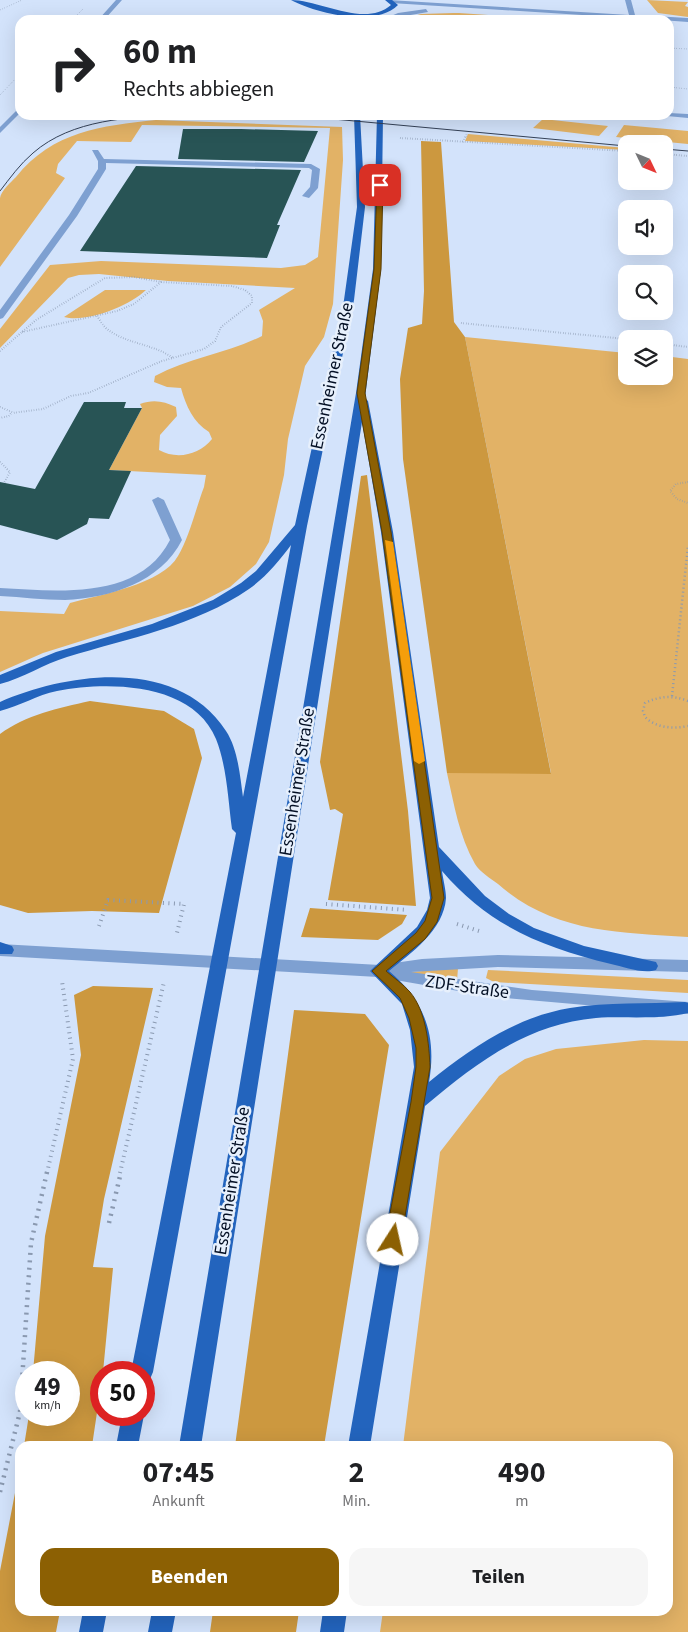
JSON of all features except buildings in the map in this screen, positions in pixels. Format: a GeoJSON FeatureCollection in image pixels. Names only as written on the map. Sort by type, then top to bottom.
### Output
{"type":"FeatureCollection","features":[{"type":"Feature","properties":{"kind":"main road"},"geometry":{"type":"LineString","coordinates":[[294,0],[319,4],[324,10],[338,13],[372,14],[392,9],[395,5],[389,0]]}},
{"type":"Feature","properties":{"kind":"main road","name":"Essenheimer Straße"},"geometry":{"type":"LineString","coordinates":[[144,1361],[301,526],[349,300],[361,207],[357,120]]}},
{"type":"Feature","properties":{"kind":"main road","name":"Essenheimer Straße"},"geometry":{"type":"LineString","coordinates":[[191,1441],[361,393],[378,269],[380,120]]}},
{"type":"Feature","properties":{"kind":"main road"},"geometry":{"type":"LineString","coordinates":[[361,393],[387,532],[438,898],[436,911],[421,936],[378,971],[406,996],[416,1018],[422,1048],[423,1067],[377,1330],[361,1441]]}},
{"type":"Feature","properties":{"kind":"main road"},"geometry":{"type":"LineString","coordinates":[[0,680],[20,669],[52,657],[165,623],[210,606],[246,585],[301,526]]}},
{"type":"Feature","properties":{"kind":"main road"},"geometry":{"type":"LineString","coordinates":[[0,707],[17,698],[47,688],[78,682],[107,680],[160,688],[190,700],[207,715],[221,733],[227,751],[242,838]]}},
{"type":"Feature","properties":{"kind":"main road"},"geometry":{"type":"LineString","coordinates":[[432,848],[454,876],[476,898],[522,929],[577,950],[650,966]]}},
{"type":"Feature","properties":{"kind":"main road"},"geometry":{"type":"LineString","coordinates":[[418,1102],[456,1068],[485,1048],[528,1027],[567,1016],[687,1008]]}},
{"type":"Feature","properties":{"kind":"main road"},"geometry":{"type":"LineString","coordinates":[[128,1441],[132,1426]]}},
{"type":"Feature","properties":{"kind":"main road"},"geometry":{"type":"LineString","coordinates":[[91,1632],[94,1616]]}},
{"type":"Feature","properties":{"kind":"main road"},"geometry":{"type":"LineString","coordinates":[[160,1632],[163,1616]]}},
{"type":"Feature","properties":{"kind":"main road"},"geometry":{"type":"LineString","coordinates":[[332,1632],[334,1616]]}},
{"type":"Feature","properties":{"kind":"street"},"geometry":{"type":"LineString","coordinates":[[106,15],[119,0]]}},
{"type":"Feature","properties":{"kind":"street"},"geometry":{"type":"LineString","coordinates":[[389,0],[592,15]]}},
{"type":"Feature","properties":{"kind":"street"},"geometry":{"type":"LineString","coordinates":[[628,0],[631,15]]}},
{"type":"Feature","properties":{"kind":"street"},"geometry":{"type":"LineString","coordinates":[[392,9],[418,6],[544,15]]}},
{"type":"Feature","properties":{"kind":"street"},"geometry":{"type":"LineString","coordinates":[[398,15],[426,11],[500,12]]}},
{"type":"Feature","properties":{"kind":"street"},"geometry":{"type":"LineString","coordinates":[[674,20],[688,20]]}},
{"type":"Feature","properties":{"kind":"street"},"geometry":{"type":"LineString","coordinates":[[674,24],[688,25]]}},
{"type":"Feature","properties":{"kind":"street"},"geometry":{"type":"LineString","coordinates":[[0,131],[15,114]]}},
{"type":"Feature","properties":{"kind":"street"},"geometry":{"type":"LineString","coordinates":[[674,115],[688,116]]}},
{"type":"Feature","properties":{"kind":"street"},"geometry":{"type":"LineString","coordinates":[[0,316],[73,216],[102,169],[102,161],[95,152]]}},
{"type":"Feature","properties":{"kind":"street"},"geometry":{"type":"LineString","coordinates":[[102,161],[311,166],[316,169],[314,188],[306,196]]}},
{"type":"Feature","properties":{"kind":"street"},"geometry":{"type":"LineString","coordinates":[[0,592],[67,596],[93,592],[148,573],[164,561],[173,550],[176,540],[158,500]]}},
{"type":"Feature","properties":{"kind":"street"},"geometry":{"type":"LineString","coordinates":[[2,949],[378,971]]}},
{"type":"Feature","properties":{"kind":"street","name":"ZDF-Straße"},"geometry":{"type":"LineString","coordinates":[[378,971],[415,965],[471,961],[688,966]]}},
{"type":"Feature","properties":{"kind":"street","name":"ZDF-Straße"},"geometry":{"type":"LineString","coordinates":[[378,971],[476,990],[687,1008]]}},
{"type":"Feature","properties":{"kind":"path"},"geometry":{"type":"LineString","coordinates":[[0,10],[22,0]]}},
{"type":"Feature","properties":{"kind":"path"},"geometry":{"type":"LineString","coordinates":[[674,48],[688,49]]}},
{"type":"Feature","properties":{"kind":"path"},"geometry":{"type":"LineString","coordinates":[[0,95],[15,79]]}},
{"type":"Feature","properties":{"kind":"path"},"geometry":{"type":"LineString","coordinates":[[674,88],[688,89]]}},
{"type":"Feature","properties":{"kind":"path"},"geometry":{"type":"LineString","coordinates":[[463,142],[467,134]]}},
{"type":"Feature","properties":{"kind":"path"},"geometry":{"type":"LineString","coordinates":[[394,138],[618,151]]}},
{"type":"Feature","properties":{"kind":"path"},"geometry":{"type":"LineString","coordinates":[[673,155],[688,156]]}},
{"type":"Feature","properties":{"kind":"path"},"geometry":{"type":"LineString","coordinates":[[0,351],[36,320],[105,278],[134,277],[161,282],[232,286],[245,290],[252,296],[252,303],[220,327],[218,337],[204,350],[173,358],[88,393],[71,396],[50,407],[12,412],[0,418]]}},
{"type":"Feature","properties":{"kind":"path"},"geometry":{"type":"LineString","coordinates":[[22,332],[97,316],[130,306],[161,282]]}},
{"type":"Feature","properties":{"kind":"path"},"geometry":{"type":"LineString","coordinates":[[97,316],[101,318],[104,327],[107,329],[137,343],[162,350],[173,358]]}},
{"type":"Feature","properties":{"kind":"path"},"geometry":{"type":"LineString","coordinates":[[461,323],[618,338]]}},
{"type":"Feature","properties":{"kind":"path"},"geometry":{"type":"LineString","coordinates":[[673,345],[688,346]]}},
{"type":"Feature","properties":{"kind":"path"},"geometry":{"type":"LineString","coordinates":[[0,407],[9,409],[12,412]]}},
{"type":"Feature","properties":{"kind":"path"},"geometry":{"type":"LineString","coordinates":[[0,462],[10,472],[4,483]]}},
{"type":"Feature","properties":{"kind":"path"},"geometry":{"type":"LineString","coordinates":[[688,482],[676,484],[670,491],[677,499],[688,503]]}},
{"type":"Feature","properties":{"kind":"path"},"geometry":{"type":"LineString","coordinates":[[672,696],[688,546]]}},
{"type":"Feature","properties":{"kind":"path"},"geometry":{"type":"LineString","coordinates":[[688,701],[672,696],[661,696],[645,703],[642,708],[644,715],[658,726],[669,728],[688,726]]}},
{"type":"Feature","properties":{"kind":"path"},"geometry":{"type":"LineString","coordinates":[[99,926],[108,900],[184,904],[174,942]]}},
{"type":"Feature","properties":{"kind":"path"},"geometry":{"type":"LineString","coordinates":[[326,904],[414,911]]}},
{"type":"Feature","properties":{"kind":"path"},"geometry":{"type":"LineString","coordinates":[[448,921],[480,931]]}},
{"type":"Feature","properties":{"kind":"path"},"geometry":{"type":"LineString","coordinates":[[109,1223],[165,979]]}},
{"type":"Feature","properties":{"kind":"path"},"geometry":{"type":"LineString","coordinates":[[0,1492],[20,1412],[31,1243],[73,1059],[62,981]]}},
{"type":"Feature","properties":{"kind":"shaded area"},"geometry":{"type":"Polygon","coordinates":[[[647,0],[688,2],[685,6],[688,7],[688,17],[658,13],[647,0]]]}},
{"type":"Feature","properties":{"kind":"shaded area"},"geometry":{"type":"Polygon","coordinates":[[[459,13],[487,15],[418,15],[459,13]]]}},
{"type":"Feature","properties":{"kind":"shaded area"},"geometry":{"type":"Polygon","coordinates":[[[156,120],[342,127],[343,160],[333,304],[324,337],[305,366],[288,439],[284,475],[269,542],[256,564],[230,587],[193,606],[43,653],[0,672],[0,611],[64,614],[70,603],[129,587],[159,574],[170,566],[178,556],[186,541],[204,487],[206,475],[109,470],[142,408],[140,404],[145,402],[158,401],[176,407],[177,416],[160,435],[159,450],[173,455],[180,455],[194,452],[207,444],[212,439],[209,432],[203,428],[191,413],[181,388],[167,387],[154,382],[155,376],[262,336],[263,321],[259,310],[295,288],[168,281],[99,274],[79,275],[68,278],[0,348],[0,329],[50,265],[101,261],[281,268],[305,265],[318,257],[330,128],[142,125],[131,142],[77,141],[58,164],[56,173],[65,178],[0,267],[0,198],[7,187],[30,162],[62,140],[79,134],[116,125],[156,120]]]}},
{"type":"Feature","properties":{"kind":"shaded area"},"geometry":{"type":"Polygon","coordinates":[[[542,120],[608,126],[599,136],[533,128],[542,120]]]}},
{"type":"Feature","properties":{"kind":"shaded area"},"geometry":{"type":"Polygon","coordinates":[[[624,125],[688,131],[688,144],[673,143],[673,135],[618,135],[618,137],[616,137],[624,125]]]}},
{"type":"Feature","properties":{"kind":"shaded area"},"geometry":{"type":"Polygon","coordinates":[[[468,134],[618,147],[618,150],[465,141],[468,134]]]}},
{"type":"Feature","properties":{"kind":"shaded area"},"geometry":{"type":"Polygon","coordinates":[[[421,141],[441,142],[454,322],[465,337],[551,774],[447,773],[403,459],[400,379],[408,328],[422,324],[424,291],[421,141]]]}},
{"type":"Feature","properties":{"kind":"shaded area"},"geometry":{"type":"Polygon","coordinates":[[[105,290],[146,290],[129,302],[107,312],[84,318],[64,317],[105,290]]]}},
{"type":"Feature","properties":{"kind":"shaded area"},"geometry":{"type":"Polygon","coordinates":[[[465,337],[618,352],[618,385],[673,385],[673,357],[688,359],[688,937],[611,931],[564,921],[541,912],[519,900],[482,872],[475,864],[469,853],[458,820],[447,773],[551,773],[465,337]]]}},
{"type":"Feature","properties":{"kind":"shaded area"},"geometry":{"type":"Polygon","coordinates":[[[367,475],[408,811],[416,906],[328,900],[343,814],[335,809],[330,810],[320,762],[361,476],[367,475]]]}},
{"type":"Feature","properties":{"kind":"shaded area"},"geometry":{"type":"Polygon","coordinates":[[[90,701],[164,711],[194,729],[202,758],[159,913],[92,911],[28,913],[0,905],[0,734],[31,717],[90,701]]]}},
{"type":"Feature","properties":{"kind":"shaded area"},"geometry":{"type":"Polygon","coordinates":[[[310,908],[407,915],[402,924],[378,940],[301,937],[310,908]]]}},
{"type":"Feature","properties":{"kind":"shaded area"},"geometry":{"type":"Polygon","coordinates":[[[458,968],[457,981],[411,975],[411,972],[458,968]]]}},
{"type":"Feature","properties":{"kind":"shaded area"},"geometry":{"type":"Polygon","coordinates":[[[488,970],[688,980],[688,993],[494,982],[486,978],[488,970]]]}},
{"type":"Feature","properties":{"kind":"shaded area"},"geometry":{"type":"Polygon","coordinates":[[[93,986],[153,988],[104,1199],[93,1267],[113,1268],[104,1361],[90,1361],[90,1426],[95,1426],[93,1441],[25,1441],[27,1426],[80,1426],[80,1361],[34,1361],[45,1236],[81,1055],[74,995],[93,986]]]}},
{"type":"Feature","properties":{"kind":"shaded area"},"geometry":{"type":"Polygon","coordinates":[[[294,1010],[365,1014],[389,1045],[325,1441],[236,1441],[294,1010]]]}},
{"type":"Feature","properties":{"kind":"shaded area"},"geometry":{"type":"Polygon","coordinates":[[[644,1040],[688,1041],[688,1632],[380,1632],[382,1616],[673,1616],[673,1441],[404,1441],[440,1152],[499,1076],[525,1059],[556,1049],[644,1040]]]}},
{"type":"Feature","properties":{"kind":"shaded area"},"geometry":{"type":"Polygon","coordinates":[[[15,1493],[15,1616],[59,1616],[56,1632],[0,1632],[0,1571],[15,1493]]]}},
{"type":"Feature","properties":{"kind":"shaded area"},"geometry":{"type":"Polygon","coordinates":[[[212,1616],[298,1616],[296,1632],[210,1632],[212,1616]]]}},
{"type":"Feature","properties":{"kind":"tram line"},"geometry":{"type":"LineString","coordinates":[[0,191],[19,166],[48,142],[65,133],[83,127],[115,120]]}},
{"type":"Feature","properties":{"kind":"tram line"},"geometry":{"type":"LineString","coordinates":[[344,120],[618,145]]}},
{"type":"Feature","properties":{"kind":"tram line"},"geometry":{"type":"LineString","coordinates":[[673,150],[688,151]]}},
{"type":"Feature","properties":{"kind":"slow traffic"},"geometry":{"type":"LineString","coordinates":[[388,542],[419,761]]}},
{"type":"Feature","properties":{"kind":"route"},"geometry":{"type":"LineString","coordinates":[[380,185],[378,269],[361,393],[387,532],[438,898],[436,911],[421,936],[378,971],[406,996],[416,1018],[422,1048],[423,1067],[418,1102],[393,1240]]}}]}
